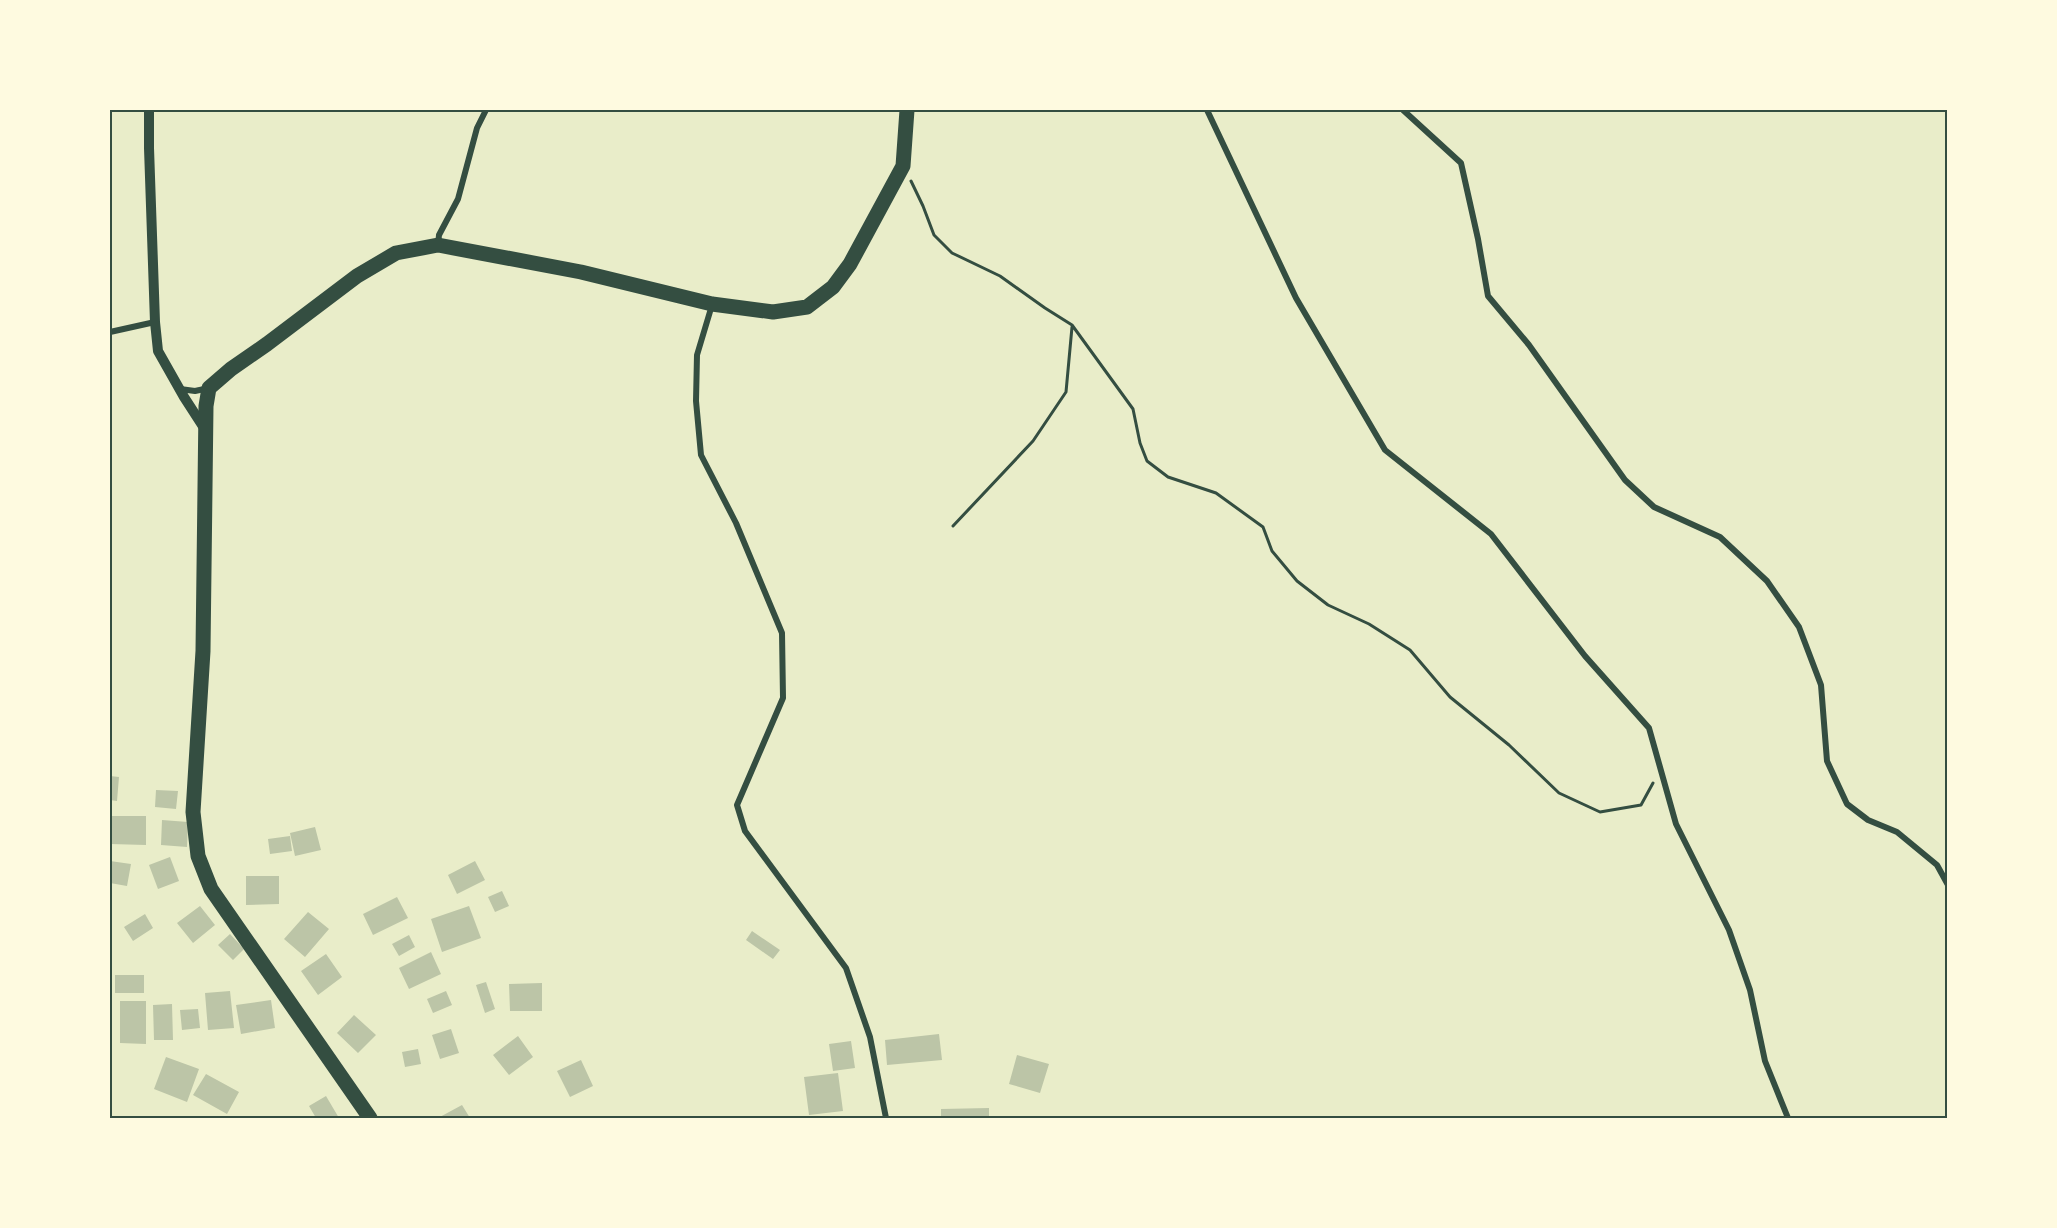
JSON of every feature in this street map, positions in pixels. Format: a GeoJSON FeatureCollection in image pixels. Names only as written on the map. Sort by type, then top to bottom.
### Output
{"type":"FeatureCollection","features":[{"type":"Feature","properties":{"kind":"main road"},"geometry":{"type":"LineString","coordinates":[[370,1119],[211,889],[198,856],[193,812],[202,651],[206,406],[209,388],[231,369],[357,276],[396,254],[438,246],[581,272],[712,304],[773,312],[807,307],[833,287],[850,264],[903,166],[907,110]]}},
{"type":"Feature","properties":{"kind":"street"},"geometry":{"type":"LineString","coordinates":[[149,110],[155,322],[158,351],[207,432]]}},
{"type":"Feature","properties":{"kind":"street"},"geometry":{"type":"LineString","coordinates":[[438,246],[439,235],[458,199],[477,128],[486,110]]}},
{"type":"Feature","properties":{"kind":"street"},"geometry":{"type":"LineString","coordinates":[[1207,110],[1296,298],[1385,450],[1491,534],[1585,656],[1648,728],[1676,824],[1729,930],[1750,990],[1765,1061],[1788,1119]]}},
{"type":"Feature","properties":{"kind":"street"},"geometry":{"type":"LineString","coordinates":[[1403,110],[1461,162],[1488,296],[1529,345],[1625,480],[1653,507],[1720,537],[1767,581],[1799,627],[1821,685],[1827,761],[1847,804],[1868,820],[1897,832],[1937,865],[1947,885]]}},
{"type":"Feature","properties":{"kind":"street"},"geometry":{"type":"LineString","coordinates":[[712,304],[697,355],[696,401],[701,455],[736,523],[783,633],[783,698],[737,805],[745,831],[846,969],[870,1037],[886,1119]]}},
{"type":"Feature","properties":{"kind":"street"},"geometry":{"type":"LineString","coordinates":[[110,332],[155,322]]}},
{"type":"Feature","properties":{"kind":"street"},"geometry":{"type":"LineString","coordinates":[[180,389],[195,391],[209,388]]}},
{"type":"Feature","properties":{"kind":"path"},"geometry":{"type":"LineString","coordinates":[[903,166],[923,206],[933,235],[952,253],[1000,276],[1072,325],[1133,409],[1140,443],[1147,461],[1168,477],[1216,493],[1263,527],[1272,551],[1297,581],[1328,604],[1369,624],[1410,650],[1450,697],[1509,745],[1559,793],[1600,812],[1641,805],[1660,771]]}},
{"type":"Feature","properties":{"kind":"path"},"geometry":{"type":"LineString","coordinates":[[953,526],[1033,441],[1066,392],[1072,325]]}},
{"type":"Feature","properties":{"kind":"building"},"geometry":{"type":"Polygon","coordinates":[[[110,776],[119,777],[117,801],[110,800],[110,776]]]}},
{"type":"Feature","properties":{"kind":"building"},"geometry":{"type":"Polygon","coordinates":[[[156,790],[178,791],[176,809],[155,807],[156,790]]]}},
{"type":"Feature","properties":{"kind":"building"},"geometry":{"type":"Polygon","coordinates":[[[110,816],[146,816],[146,845],[110,844],[110,816]]]}},
{"type":"Feature","properties":{"kind":"building"},"geometry":{"type":"Polygon","coordinates":[[[162,820],[188,822],[187,847],[161,845],[162,820]]]}},
{"type":"Feature","properties":{"kind":"building"},"geometry":{"type":"Polygon","coordinates":[[[315,827],[321,850],[295,856],[290,833],[315,827]]]}},
{"type":"Feature","properties":{"kind":"building"},"geometry":{"type":"Polygon","coordinates":[[[290,836],[292,851],[270,854],[268,839],[290,836]]]}},
{"type":"Feature","properties":{"kind":"building"},"geometry":{"type":"Polygon","coordinates":[[[170,857],[179,881],[158,889],[149,865],[170,857]]]}},
{"type":"Feature","properties":{"kind":"building"},"geometry":{"type":"Polygon","coordinates":[[[110,861],[131,864],[127,886],[110,883],[110,861]]]}},
{"type":"Feature","properties":{"kind":"building"},"geometry":{"type":"Polygon","coordinates":[[[475,861],[485,880],[457,894],[448,875],[475,861]]]}},
{"type":"Feature","properties":{"kind":"building"},"geometry":{"type":"Polygon","coordinates":[[[246,876],[279,876],[279,904],[246,905],[246,876]]]}},
{"type":"Feature","properties":{"kind":"building"},"geometry":{"type":"Polygon","coordinates":[[[502,891],[509,906],[495,912],[488,897],[502,891]]]}},
{"type":"Feature","properties":{"kind":"building"},"geometry":{"type":"Polygon","coordinates":[[[397,897],[408,918],[373,935],[363,914],[397,897]]]}},
{"type":"Feature","properties":{"kind":"building"},"geometry":{"type":"Polygon","coordinates":[[[200,906],[215,925],[193,943],[177,923],[200,906]]]}},
{"type":"Feature","properties":{"kind":"building"},"geometry":{"type":"Polygon","coordinates":[[[469,906],[481,938],[442,952],[431,919],[469,906]]]}},
{"type":"Feature","properties":{"kind":"building"},"geometry":{"type":"Polygon","coordinates":[[[308,912],[329,929],[305,957],[284,939],[308,912]]]}},
{"type":"Feature","properties":{"kind":"building"},"geometry":{"type":"Polygon","coordinates":[[[145,914],[153,928],[133,941],[124,927],[145,914]]]}},
{"type":"Feature","properties":{"kind":"building"},"geometry":{"type":"Polygon","coordinates":[[[752,931],[780,950],[773,959],[746,940],[752,931]]]}},
{"type":"Feature","properties":{"kind":"building"},"geometry":{"type":"Polygon","coordinates":[[[230,934],[244,949],[233,960],[218,945],[230,934]]]}},
{"type":"Feature","properties":{"kind":"building"},"geometry":{"type":"Polygon","coordinates":[[[409,935],[415,947],[399,956],[392,944],[409,935]]]}},
{"type":"Feature","properties":{"kind":"building"},"geometry":{"type":"Polygon","coordinates":[[[431,952],[441,974],[409,989],[399,968],[431,952]]]}},
{"type":"Feature","properties":{"kind":"building"},"geometry":{"type":"Polygon","coordinates":[[[326,954],[342,977],[318,995],[301,971],[326,954]]]}},
{"type":"Feature","properties":{"kind":"building"},"geometry":{"type":"Polygon","coordinates":[[[115,975],[144,975],[144,993],[115,993],[115,975]]]}},
{"type":"Feature","properties":{"kind":"building"},"geometry":{"type":"Polygon","coordinates":[[[486,982],[495,1009],[485,1013],[476,985],[486,982]]]}},
{"type":"Feature","properties":{"kind":"building"},"geometry":{"type":"Polygon","coordinates":[[[542,983],[542,1011],[510,1011],[509,984],[542,983]]]}},
{"type":"Feature","properties":{"kind":"building"},"geometry":{"type":"Polygon","coordinates":[[[230,991],[234,1028],[208,1030],[205,993],[230,991]]]}},
{"type":"Feature","properties":{"kind":"building"},"geometry":{"type":"Polygon","coordinates":[[[446,991],[452,1005],[433,1013],[427,999],[446,991]]]}},
{"type":"Feature","properties":{"kind":"building"},"geometry":{"type":"Polygon","coordinates":[[[271,1000],[275,1028],[241,1034],[236,1005],[271,1000]]]}},
{"type":"Feature","properties":{"kind":"building"},"geometry":{"type":"Polygon","coordinates":[[[120,1001],[146,1001],[146,1044],[120,1043],[120,1001]]]}},
{"type":"Feature","properties":{"kind":"building"},"geometry":{"type":"Polygon","coordinates":[[[172,1004],[173,1040],[154,1040],[153,1005],[172,1004]]]}},
{"type":"Feature","properties":{"kind":"building"},"geometry":{"type":"Polygon","coordinates":[[[198,1009],[200,1028],[182,1030],[180,1010],[198,1009]]]}},
{"type":"Feature","properties":{"kind":"building"},"geometry":{"type":"Polygon","coordinates":[[[354,1015],[376,1035],[358,1053],[337,1033],[354,1015]]]}},
{"type":"Feature","properties":{"kind":"building"},"geometry":{"type":"Polygon","coordinates":[[[451,1029],[459,1053],[440,1059],[432,1035],[451,1029]]]}},
{"type":"Feature","properties":{"kind":"building"},"geometry":{"type":"Polygon","coordinates":[[[939,1034],[942,1060],[887,1065],[885,1040],[939,1034]]]}},
{"type":"Feature","properties":{"kind":"building"},"geometry":{"type":"Polygon","coordinates":[[[518,1036],[533,1057],[509,1075],[493,1055],[518,1036]]]}},
{"type":"Feature","properties":{"kind":"building"},"geometry":{"type":"Polygon","coordinates":[[[851,1041],[855,1068],[833,1071],[829,1044],[851,1041]]]}},
{"type":"Feature","properties":{"kind":"building"},"geometry":{"type":"Polygon","coordinates":[[[418,1049],[421,1064],[405,1067],[402,1052],[418,1049]]]}},
{"type":"Feature","properties":{"kind":"building"},"geometry":{"type":"Polygon","coordinates":[[[1017,1055],[1049,1064],[1040,1093],[1009,1084],[1017,1055]]]}},
{"type":"Feature","properties":{"kind":"building"},"geometry":{"type":"Polygon","coordinates":[[[166,1057],[199,1069],[187,1102],[154,1089],[166,1057]]]}},
{"type":"Feature","properties":{"kind":"building"},"geometry":{"type":"Polygon","coordinates":[[[581,1060],[593,1086],[570,1097],[557,1071],[581,1060]]]}},
{"type":"Feature","properties":{"kind":"building"},"geometry":{"type":"Polygon","coordinates":[[[838,1073],[843,1111],[809,1115],[804,1077],[838,1073]]]}},
{"type":"Feature","properties":{"kind":"building"},"geometry":{"type":"Polygon","coordinates":[[[206,1074],[239,1092],[227,1114],[193,1095],[206,1074]]]}},
{"type":"Feature","properties":{"kind":"building"},"geometry":{"type":"Polygon","coordinates":[[[326,1096],[339,1118],[316,1118],[309,1106],[326,1096]]]}},
{"type":"Feature","properties":{"kind":"building"},"geometry":{"type":"Polygon","coordinates":[[[462,1105],[470,1118],[438,1118],[462,1105]]]}},
{"type":"Feature","properties":{"kind":"building"},"geometry":{"type":"Polygon","coordinates":[[[989,1108],[989,1118],[941,1118],[941,1109],[989,1108]]]}}]}
